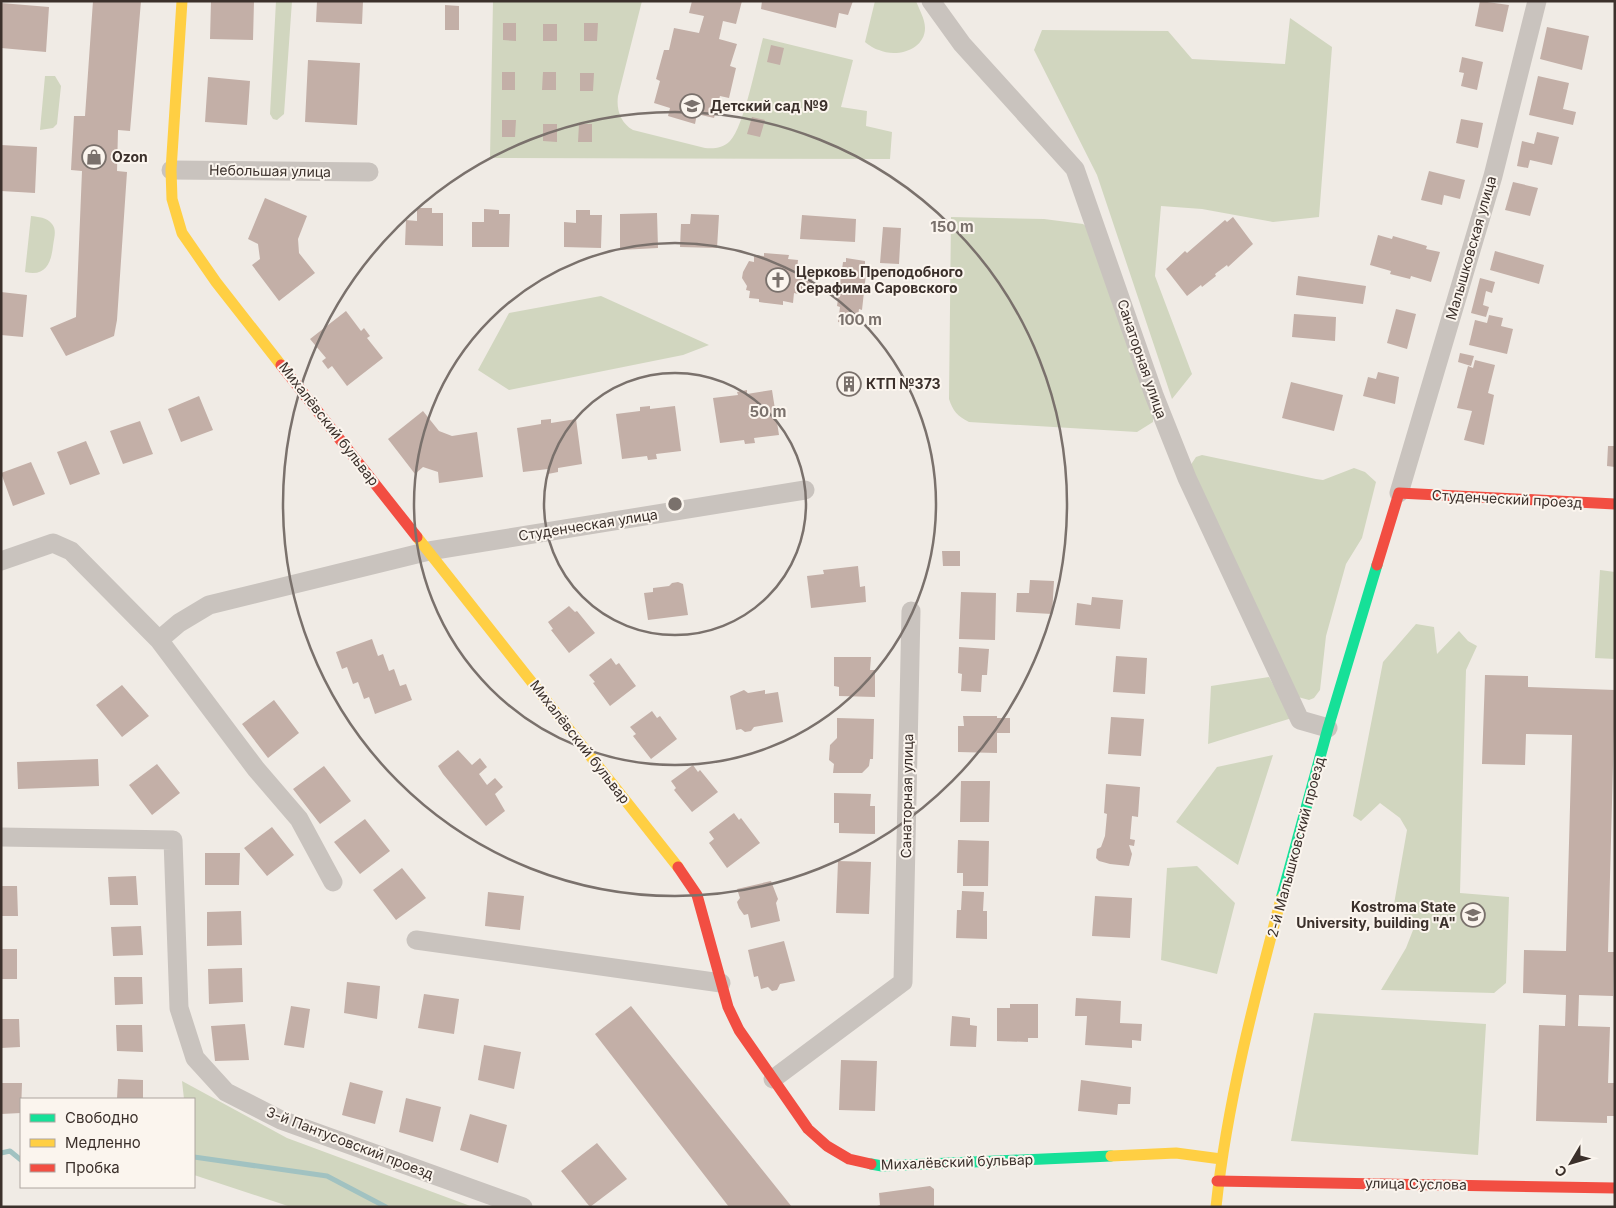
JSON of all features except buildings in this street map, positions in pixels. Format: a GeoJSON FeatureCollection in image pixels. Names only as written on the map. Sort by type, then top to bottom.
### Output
{"type":"FeatureCollection","features":[{"type":"Feature","properties":{"kind":"street","name":"Михалёвский бульвар"},"geometry":{"type":"LineString","coordinates":[[182,1],[171,170],[172,199],[182,233],[216,282],[683,874],[697,895],[728,1007],[738,1030],[808,1129],[826,1146],[849,1158],[882,1166],[1176,1153],[1222,1158]]}},
{"type":"Feature","properties":{"kind":"street","name":"Санаторная улица"},"geometry":{"type":"LineString","coordinates":[[931,1],[962,44],[1075,169],[1154,395],[1187,478],[1300,720],[1328,728]]}},
{"type":"Feature","properties":{"kind":"street","name":"Малышковская улица"},"geometry":{"type":"LineString","coordinates":[[1399,493],[1493,176],[1537,1]]}},
{"type":"Feature","properties":{"kind":"street","name":"Небольшая улица"},"geometry":{"type":"LineString","coordinates":[[171,170],[369,172]]}},
{"type":"Feature","properties":{"kind":"street","name":"Студенческая улица"},"geometry":{"type":"LineString","coordinates":[[159,640],[179,623],[210,605],[429,551],[805,490]]}},
{"type":"Feature","properties":{"kind":"street","name":"2-й Малышковский проезд"},"geometry":{"type":"LineString","coordinates":[[1216,1207],[1217,1181],[1254,998],[1328,728],[1399,493]]}},
{"type":"Feature","properties":{"kind":"street","name":"Студенческий проезд"},"geometry":{"type":"LineString","coordinates":[[1399,493],[1615,504]]}},
{"type":"Feature","properties":{"kind":"street"},"geometry":{"type":"LineString","coordinates":[[1,561],[53,543],[72,551],[159,640],[256,768],[299,819],[333,882]]}},
{"type":"Feature","properties":{"kind":"street","name":"Санаторная улица"},"geometry":{"type":"LineString","coordinates":[[773,1079],[903,982],[911,611]]}},
{"type":"Feature","properties":{"kind":"street","name":"3-й Пантусовский проезд"},"geometry":{"type":"LineString","coordinates":[[1,837],[174,840],[180,1008],[195,1058],[226,1092],[281,1120],[523,1207]]}},
{"type":"Feature","properties":{"kind":"street"},"geometry":{"type":"LineString","coordinates":[[416,940],[721,983]]}},
{"type":"Feature","properties":{"kind":"street","name":"улица Суслова"},"geometry":{"type":"LineString","coordinates":[[1217,1181],[1615,1188]]}},
{"type":"Feature","properties":{"kind":"green space"},"geometry":{"type":"Polygon","coordinates":[[[276,1],[292,1],[284,114],[277,120],[273,119],[270,114],[276,1]]]}},
{"type":"Feature","properties":{"kind":"green space"},"geometry":{"type":"Polygon","coordinates":[[[493,1],[642,1],[618,96],[620,116],[625,124],[633,130],[705,148],[721,147],[730,141],[735,133],[745,108],[763,38],[853,60],[841,107],[867,111],[866,126],[892,132],[890,159],[490,158],[493,1]]]}},
{"type":"Feature","properties":{"kind":"green space"},"geometry":{"type":"Polygon","coordinates":[[[875,1],[916,1],[925,28],[924,36],[915,47],[893,53],[877,49],[865,42],[875,1]]]}},
{"type":"Feature","properties":{"kind":"green space"},"geometry":{"type":"Polygon","coordinates":[[[1290,18],[1332,47],[1319,217],[1273,222],[1202,209],[1161,206],[1155,276],[1192,374],[1172,399],[1097,175],[1034,50],[1042,30],[1168,31],[1192,59],[1285,64],[1290,18]]]}},
{"type":"Feature","properties":{"kind":"green space"},"geometry":{"type":"Polygon","coordinates":[[[45,76],[55,76],[61,86],[57,124],[53,128],[40,130],[45,76]]]}},
{"type":"Feature","properties":{"kind":"green space"},"geometry":{"type":"Polygon","coordinates":[[[31,216],[48,220],[54,226],[55,231],[49,263],[43,270],[32,273],[25,272],[31,216]]]}},
{"type":"Feature","properties":{"kind":"green space"},"geometry":{"type":"Polygon","coordinates":[[[951,217],[1044,219],[1083,224],[1087,227],[1153,415],[1153,422],[1137,432],[969,422],[958,415],[949,399],[951,217]]]}},
{"type":"Feature","properties":{"kind":"green space"},"geometry":{"type":"Polygon","coordinates":[[[601,296],[709,345],[683,355],[509,390],[478,370],[509,313],[601,296]]]}},
{"type":"Feature","properties":{"kind":"green space"},"geometry":{"type":"Polygon","coordinates":[[[1202,455],[1323,480],[1354,468],[1365,472],[1376,482],[1362,538],[1346,564],[1326,636],[1320,690],[1314,698],[1309,700],[1298,697],[1190,466],[1196,457],[1202,455]]]}},
{"type":"Feature","properties":{"kind":"green space"},"geometry":{"type":"Polygon","coordinates":[[[1600,570],[1615,572],[1615,659],[1595,658],[1600,570]]]}},
{"type":"Feature","properties":{"kind":"green space"},"geometry":{"type":"Polygon","coordinates":[[[1416,624],[1434,627],[1437,654],[1459,631],[1468,641],[1477,646],[1466,670],[1460,893],[1509,897],[1506,983],[1494,993],[1381,990],[1406,948],[1415,925],[1394,904],[1407,830],[1400,818],[1380,803],[1361,821],[1353,816],[1383,662],[1416,624]]]}},
{"type":"Feature","properties":{"kind":"green space"},"geometry":{"type":"Polygon","coordinates":[[[1269,677],[1292,718],[1208,744],[1211,686],[1269,677]]]}},
{"type":"Feature","properties":{"kind":"green space"},"geometry":{"type":"Polygon","coordinates":[[[1273,755],[1238,865],[1176,822],[1217,767],[1273,755]]]}},
{"type":"Feature","properties":{"kind":"green space"},"geometry":{"type":"Polygon","coordinates":[[[1197,866],[1235,903],[1217,974],[1161,960],[1167,868],[1197,866]]]}},
{"type":"Feature","properties":{"kind":"green space"},"geometry":{"type":"Polygon","coordinates":[[[1314,1013],[1486,1024],[1478,1155],[1291,1141],[1314,1013]]]}},
{"type":"Feature","properties":{"kind":"green space"},"geometry":{"type":"Polygon","coordinates":[[[182,1081],[287,1138],[473,1207],[291,1207],[195,1175],[195,1098],[184,1098],[182,1081]]]}},
{"type":"Feature","properties":{"kind":"waterway"},"geometry":{"type":"LineString","coordinates":[[1,1153],[10,1151],[20,1159]]}},
{"type":"Feature","properties":{"kind":"waterway"},"geometry":{"type":"LineString","coordinates":[[195,1157],[327,1176],[386,1207]]}},
{"type":"Feature","properties":{"kind":"traffic: fast"},"geometry":{"type":"LineString","coordinates":[[1281,899],[1328,728],[1377,565]]}},
{"type":"Feature","properties":{"kind":"traffic: fast"},"geometry":{"type":"LineString","coordinates":[[871,1164],[882,1166],[1111,1156]]}},
{"type":"Feature","properties":{"kind":"traffic: slow"},"geometry":{"type":"LineString","coordinates":[[182,1],[171,170],[172,199],[182,233],[216,282],[281,365]]}},
{"type":"Feature","properties":{"kind":"traffic: slow"},"geometry":{"type":"LineString","coordinates":[[417,537],[678,867]]}},
{"type":"Feature","properties":{"kind":"traffic: slow"},"geometry":{"type":"LineString","coordinates":[[1216,1207],[1234,1090],[1251,1013],[1281,899]]}},
{"type":"Feature","properties":{"kind":"traffic: slow"},"geometry":{"type":"LineString","coordinates":[[1111,1156],[1176,1153],[1221,1159]]}},
{"type":"Feature","properties":{"kind":"traffic: jam"},"geometry":{"type":"LineString","coordinates":[[281,365],[417,537]]}},
{"type":"Feature","properties":{"kind":"traffic: jam"},"geometry":{"type":"LineString","coordinates":[[1377,565],[1399,493],[1615,504]]}},
{"type":"Feature","properties":{"kind":"traffic: jam"},"geometry":{"type":"LineString","coordinates":[[678,867],[697,895],[728,1007],[739,1030],[808,1129],[827,1146],[849,1159],[871,1164]]}},
{"type":"Feature","properties":{"kind":"traffic: jam"},"geometry":{"type":"LineString","coordinates":[[1217,1181],[1615,1188]]}},
{"type":"Feature","properties":{"kind":"place","name":"Детский сад №9"},"geometry":{"type":"Point","coordinates":[692,106]}},
{"type":"Feature","properties":{"kind":"place","name":"Ozon"},"geometry":{"type":"Point","coordinates":[94,157]}},
{"type":"Feature","properties":{"kind":"place","name":"Церковь Преподобного Серафима Саровского"},"geometry":{"type":"Point","coordinates":[778,280]}},
{"type":"Feature","properties":{"kind":"place","name":"КТП №373"},"geometry":{"type":"Point","coordinates":[849,384]}},
{"type":"Feature","properties":{"kind":"place","name":"Kostroma State University, building \"A\""},"geometry":{"type":"Point","coordinates":[1473,915]}}]}
